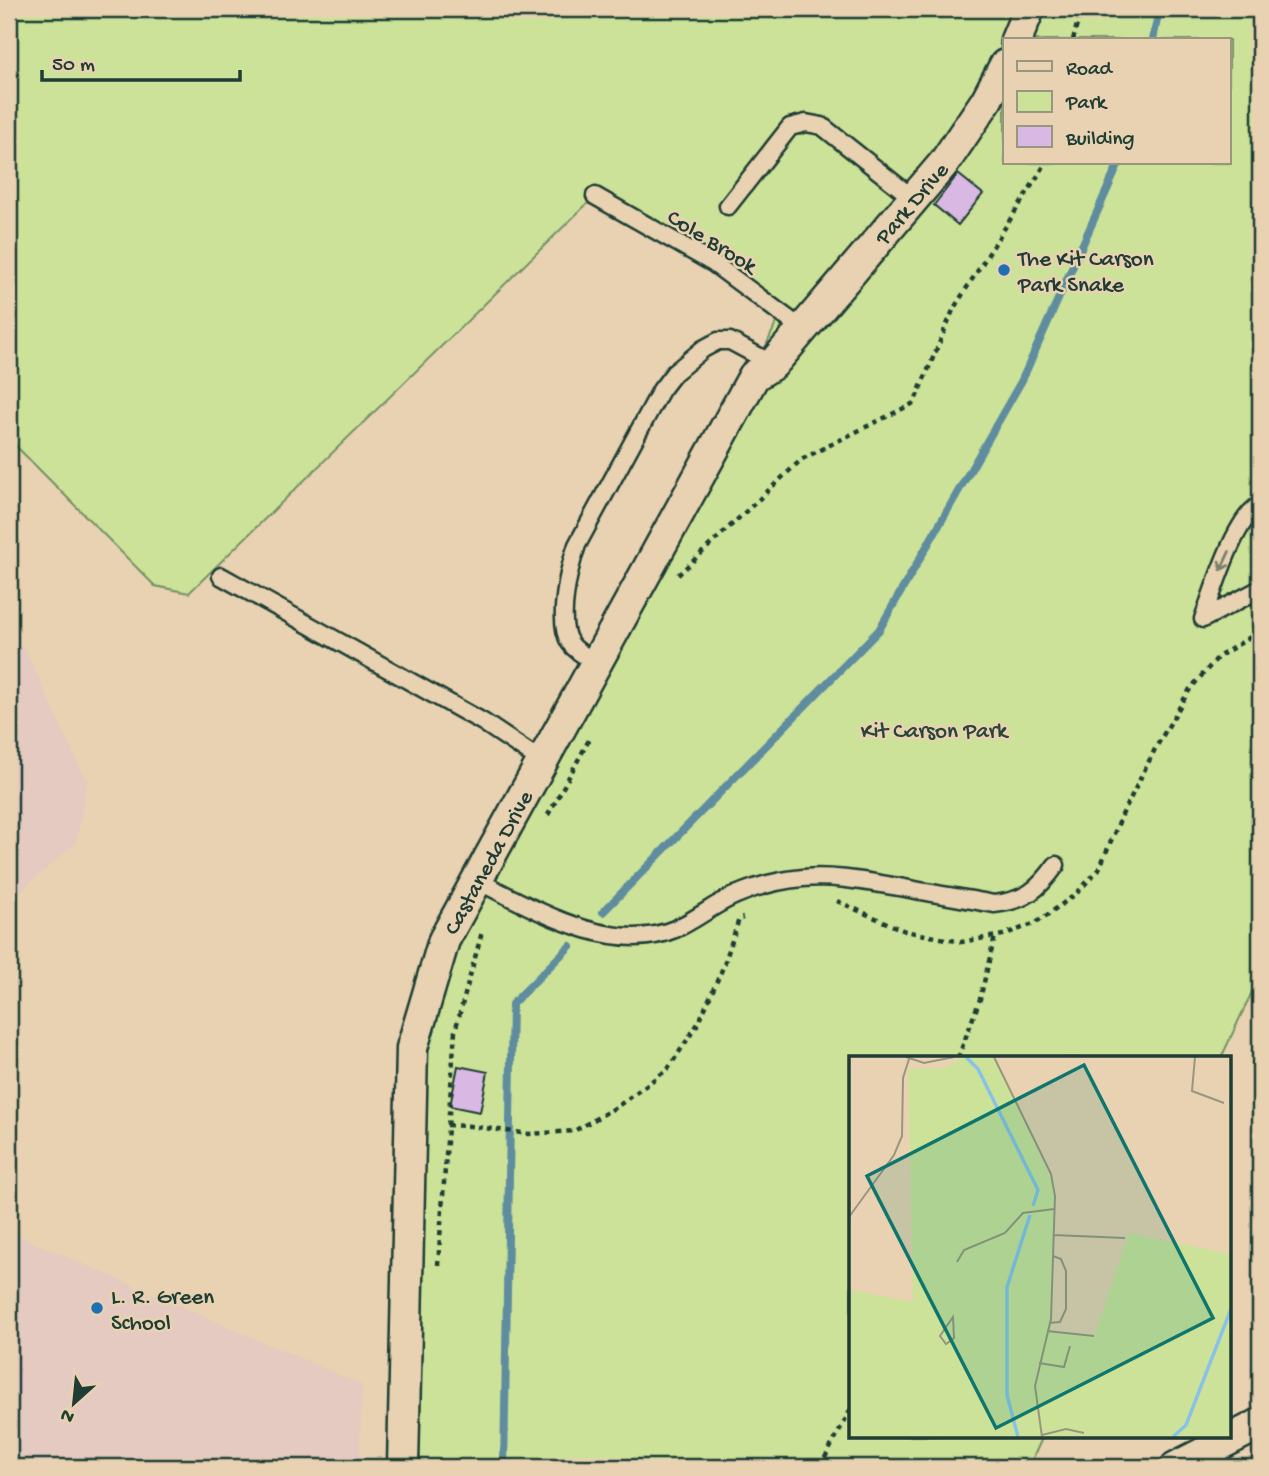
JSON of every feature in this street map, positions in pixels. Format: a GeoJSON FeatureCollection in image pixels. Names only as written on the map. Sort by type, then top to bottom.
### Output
{"type":"FeatureCollection","features":[{"type":"Feature","properties":{"kind":"street"},"geometry":{"type":"LineString","coordinates":[[1017,38],[1028,9]]}},
{"type":"Feature","properties":{"kind":"street","name":"Park Drive"},"geometry":{"type":"LineString","coordinates":[[802,329],[944,163],[1003,68]]}},
{"type":"Feature","properties":{"kind":"street","name":"Castaneda Drive"},"geometry":{"type":"LineString","coordinates":[[403,1467],[412,1048],[444,940],[754,376],[773,364],[802,329]]}},
{"type":"Feature","properties":{"kind":"street"},"geometry":{"type":"LineString","coordinates":[[1176,1467],[1260,1424]]}},
{"type":"Feature","properties":{"kind":"lane"},"geometry":{"type":"LineString","coordinates":[[728,206],[790,127],[806,123],[822,126],[914,199]]}},
{"type":"Feature","properties":{"kind":"lane","name":"Cole Brook"},"geometry":{"type":"LineString","coordinates":[[595,196],[713,262],[802,329]]}},
{"type":"Feature","properties":{"kind":"lane"},"geometry":{"type":"LineString","coordinates":[[598,663],[575,650],[565,631],[570,565],[577,544],[660,390],[689,360],[718,341],[730,341],[773,364]]}},
{"type":"Feature","properties":{"kind":"lane"},"geometry":{"type":"LineString","coordinates":[[1260,505],[1247,516],[1221,568],[1203,620],[1260,589]]}},
{"type":"Feature","properties":{"kind":"lane"},"geometry":{"type":"LineString","coordinates":[[221,576],[483,722],[543,762]]}},
{"type":"Feature","properties":{"kind":"lane"},"geometry":{"type":"LineString","coordinates":[[478,881],[542,913],[610,936],[633,937],[674,930],[734,895],[778,882],[804,878],[838,879],[993,904],[1012,902],[1026,896],[1037,888],[1056,865]]}},
{"type":"Feature","properties":{"kind":"path"},"geometry":{"type":"LineString","coordinates":[[1074,38],[1081,9]]}},
{"type":"Feature","properties":{"kind":"path"},"geometry":{"type":"LineString","coordinates":[[675,579],[802,459],[914,403],[954,309],[1045,164]]}},
{"type":"Feature","properties":{"kind":"path"},"geometry":{"type":"LineString","coordinates":[[541,825],[593,733]]}},
{"type":"Feature","properties":{"kind":"path"},"geometry":{"type":"LineString","coordinates":[[437,1278],[455,1031],[482,931]]}},
{"type":"Feature","properties":{"kind":"path"},"geometry":{"type":"LineString","coordinates":[[959,1056],[980,999],[995,936]]}},
{"type":"Feature","properties":{"kind":"path"},"geometry":{"type":"LineString","coordinates":[[447,1125],[512,1132]]}},
{"type":"Feature","properties":{"kind":"path"},"geometry":{"type":"LineString","coordinates":[[820,1467],[849,1413]]}},
{"type":"Feature","properties":{"kind":"shaded area"},"geometry":{"type":"Polygon","coordinates":[[[9,639],[25,649],[87,782],[76,843],[9,901],[9,639]]]}},
{"type":"Feature","properties":{"kind":"shaded area","name":"L. R. Green School"},"geometry":{"type":"Polygon","coordinates":[[[9,1232],[362,1385],[359,1467],[9,1467],[9,1232]]]}},
{"type":"Feature","properties":{"kind":"green space","name":"Kit Carson Park"},"geometry":{"type":"Polygon","coordinates":[[[9,9],[1260,9],[1260,975],[1222,1056],[849,1056],[849,1438],[1042,1438],[1029,1467],[402,1467],[425,991],[735,414],[779,317],[762,295],[595,196],[189,593],[155,586],[9,439],[9,9]]]}},
{"type":"Feature","properties":{"kind":"building"},"geometry":{"type":"Polygon","coordinates":[[[958,174],[983,194],[958,225],[934,205],[958,174]]]}},
{"type":"Feature","properties":{"kind":"building"},"geometry":{"type":"Polygon","coordinates":[[[458,1066],[488,1072],[480,1112],[450,1106],[458,1066]]]}},
{"type":"Feature","properties":{"kind":"waterway"},"geometry":{"type":"LineString","coordinates":[[1153,38],[1159,9]]}},
{"type":"Feature","properties":{"kind":"waterway"},"geometry":{"type":"LineString","coordinates":[[603,912],[879,630],[1022,380],[1119,164]]}},
{"type":"Feature","properties":{"kind":"waterway"},"geometry":{"type":"LineString","coordinates":[[504,1467],[512,1004],[570,946]]}},
{"type":"Feature","properties":{"kind":"place","name":"The Kit Carson Park Snake"},"geometry":{"type":"Point","coordinates":[1004,270]}},
{"type":"Feature","properties":{"kind":"place","name":"L. R. Green School"},"geometry":{"type":"Point","coordinates":[97,1308]}}]}
